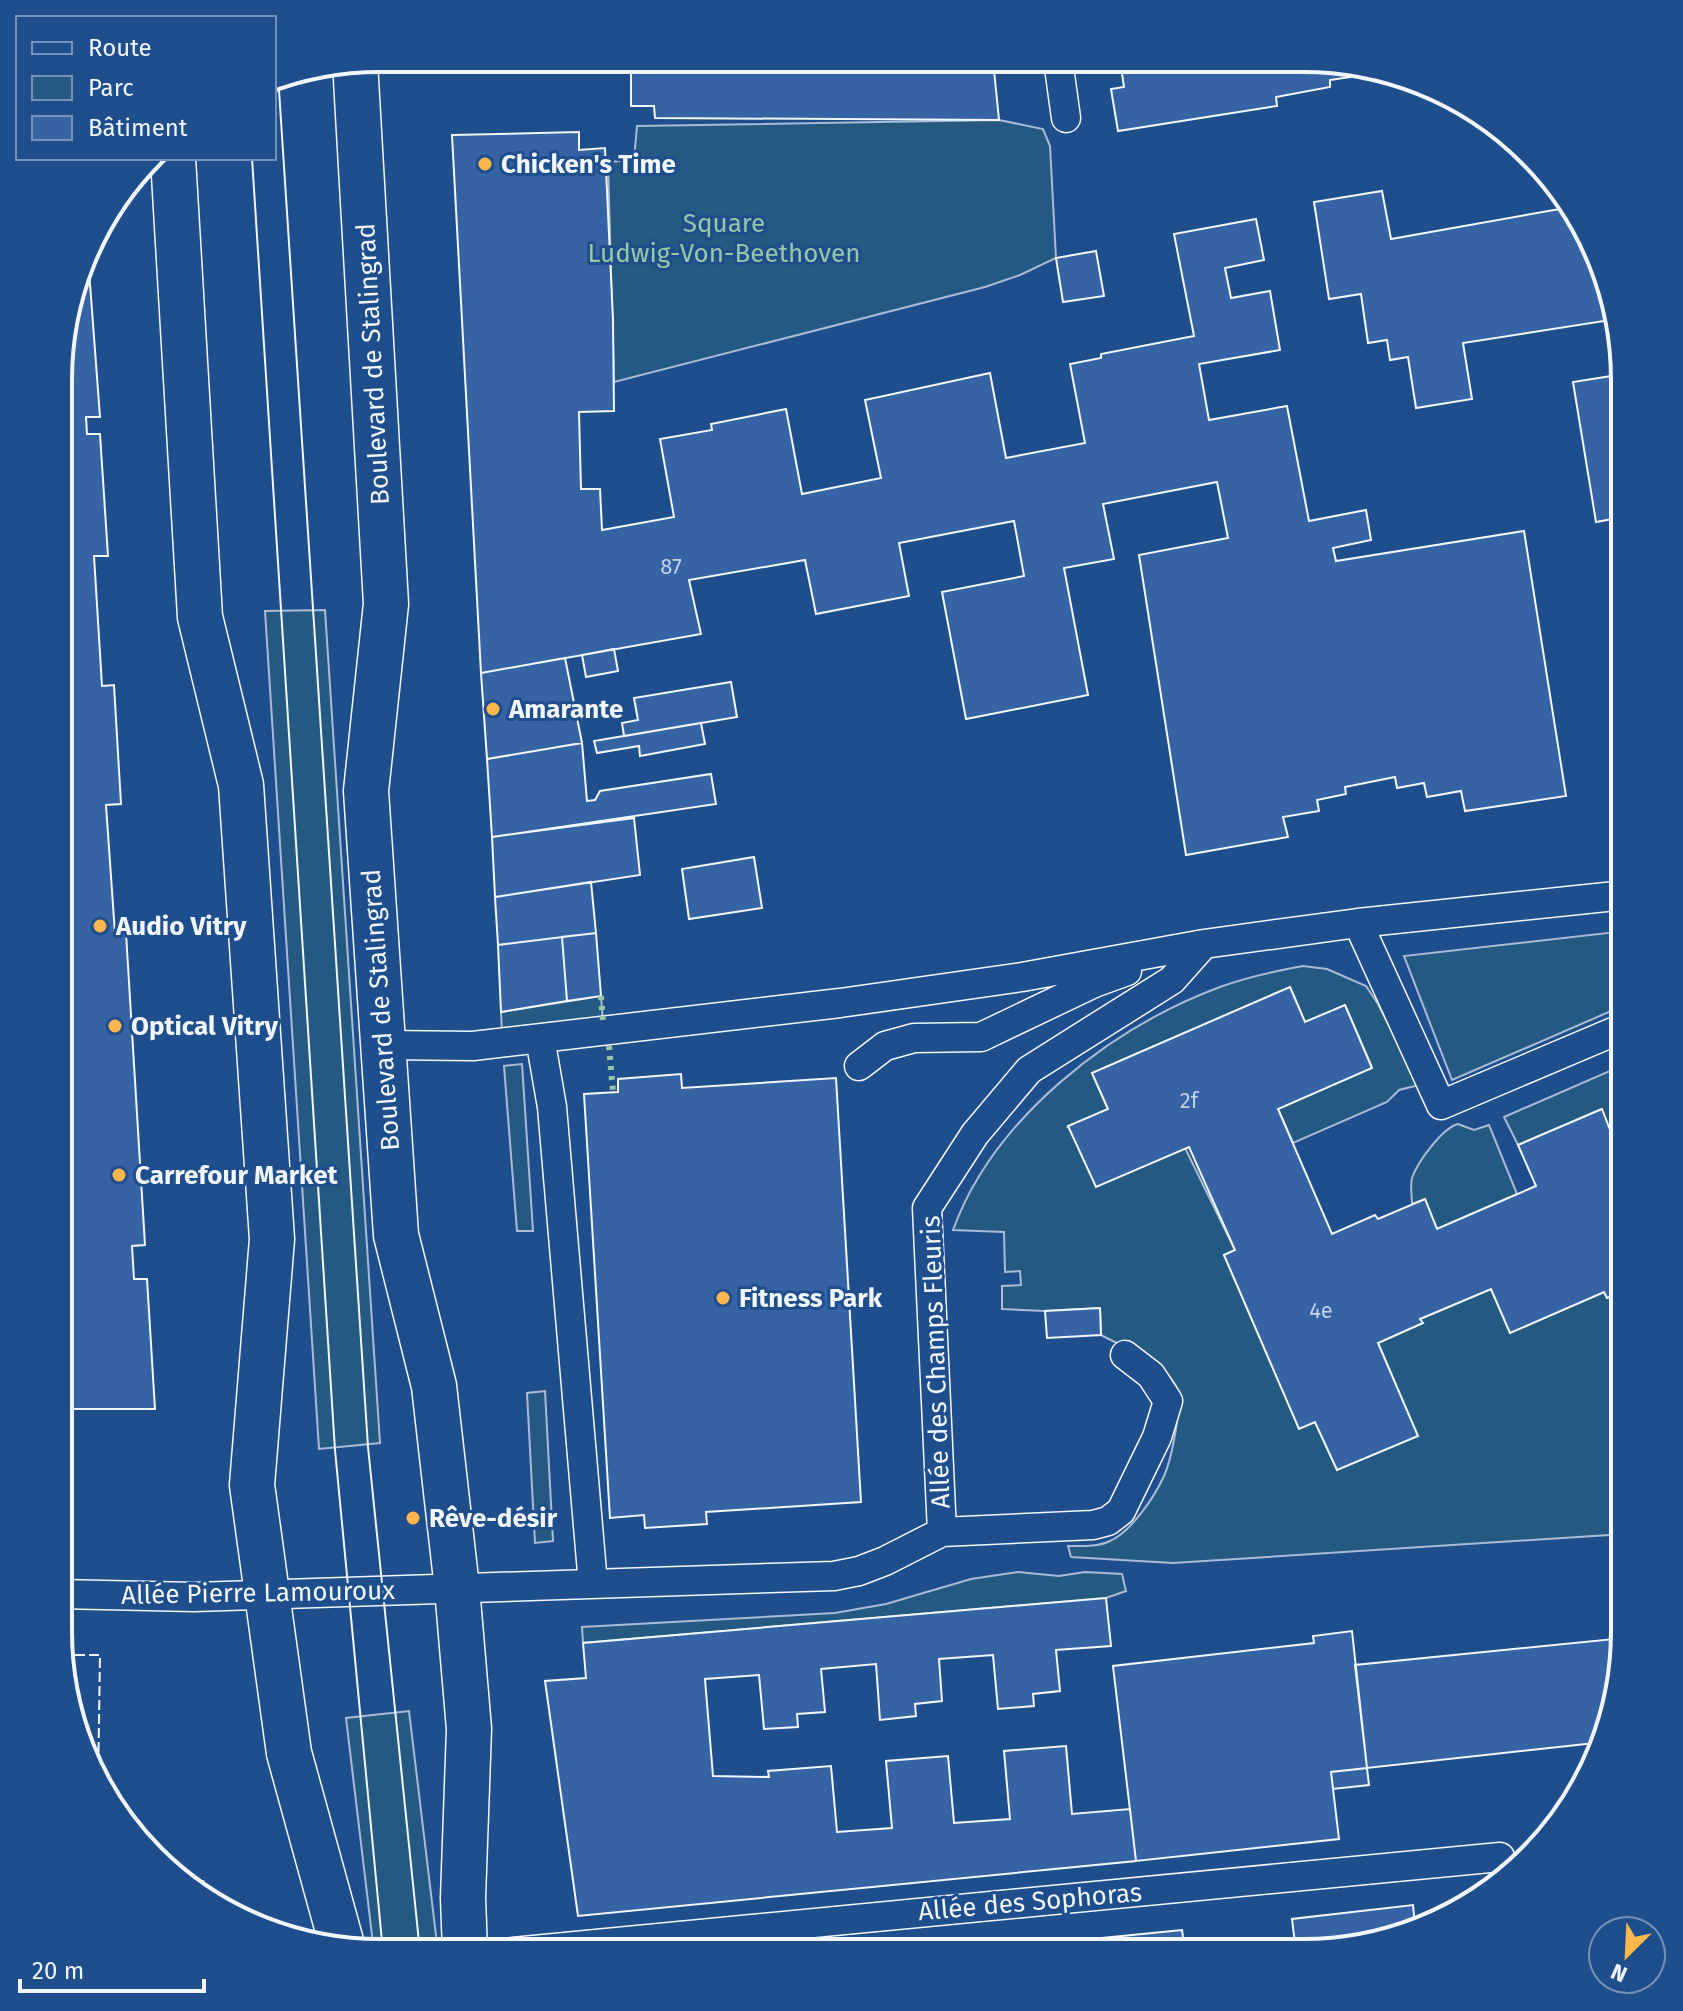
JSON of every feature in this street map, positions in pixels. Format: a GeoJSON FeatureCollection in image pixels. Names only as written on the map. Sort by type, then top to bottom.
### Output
{"type":"FeatureCollection","features":[{"type":"Feature","properties":{"kind":"main road","name":"Boulevard de Stalingrad"},"geometry":{"type":"LineString","coordinates":[[356,73],[386,604],[366,791],[396,1235],[434,1386],[457,1588],[469,1729],[465,1939]]}},
{"type":"Feature","properties":{"kind":"main road"},"geometry":{"type":"LineString","coordinates":[[173,160],[200,617],[241,785],[272,1239],[252,1485],[289,1753],[339,1936]]}},
{"type":"Feature","properties":{"kind":"lane"},"geometry":{"type":"LineString","coordinates":[[1060,72],[1066,118]]}},
{"type":"Feature","properties":{"kind":"lane"},"geometry":{"type":"LineString","coordinates":[[383,1045],[473,1046],[840,1003],[1022,977],[1204,944],[1358,923],[1611,896]]}},
{"type":"Feature","properties":{"kind":"lane"},"geometry":{"type":"LineString","coordinates":[[1358,923],[1441,1105],[1611,1033]]}},
{"type":"Feature","properties":{"kind":"lane"},"geometry":{"type":"LineString","coordinates":[[859,1066],[885,1046],[914,1038],[981,1037],[1094,983],[1204,944]]}},
{"type":"Feature","properties":{"kind":"lane","name":"Allée des Champs Fleuris"},"geometry":{"type":"LineString","coordinates":[[942,1532],[927,1208],[975,1134],[1029,1070],[1172,980],[1204,944]]}},
{"type":"Feature","properties":{"kind":"lane"},"geometry":{"type":"LineString","coordinates":[[540,1038],[552,1107],[593,1584]]}},
{"type":"Feature","properties":{"kind":"lane"},"geometry":{"type":"LineString","coordinates":[[942,1532],[1093,1525],[1108,1521],[1121,1511],[1157,1437],[1168,1401],[1151,1375],[1125,1355]]}},
{"type":"Feature","properties":{"kind":"lane","name":"Allée Pierre Lamouroux"},"geometry":{"type":"LineString","coordinates":[[72,1594],[194,1597],[834,1576],[885,1561],[942,1532]]}},
{"type":"Feature","properties":{"kind":"lane","name":"Allée des Sophoras"},"geometry":{"type":"LineString","coordinates":[[648,1939],[1500,1857]]}},
{"type":"Feature","properties":{"kind":"green space","name":"Square Ludwig-Von-Beethoven"},"geometry":{"type":"Polygon","coordinates":[[[999,120],[1043,129],[1050,146],[1056,258],[985,287],[614,382],[608,162],[634,160],[637,126],[999,120]]]}},
{"type":"Feature","properties":{"kind":"green space"},"geometry":{"type":"Polygon","coordinates":[[[325,610],[380,1443],[319,1449],[265,611],[325,610]]]}},
{"type":"Feature","properties":{"kind":"green space"},"geometry":{"type":"Polygon","coordinates":[[[1611,933],[1611,1011],[1452,1080],[1404,956],[1611,933]]]}},
{"type":"Feature","properties":{"kind":"green space"},"geometry":{"type":"Polygon","coordinates":[[[1303,966],[1327,969],[1366,986],[1419,1085],[1399,1090],[1387,1102],[1293,1143],[1278,1109],[1371,1065],[1345,1005],[1305,1022],[1290,987],[1092,1073],[1108,1109],[1069,1127],[1185,1148],[1235,1250],[1224,1255],[1299,1428],[1315,1422],[1337,1470],[1417,1436],[1378,1343],[1422,1323],[1420,1319],[1491,1289],[1510,1333],[1604,1292],[1607,1298],[1611,1296],[1611,1535],[1173,1563],[1071,1557],[1068,1546],[1100,1544],[1126,1530],[1155,1493],[1164,1476],[1173,1445],[1178,1417],[1176,1386],[1153,1362],[1101,1335],[1100,1308],[1045,1311],[1002,1309],[1002,1286],[1021,1285],[1020,1271],[1005,1272],[1004,1232],[953,1230],[972,1189],[997,1151],[1026,1115],[1061,1082],[1098,1052],[1179,1005],[1220,987],[1303,966]]]}},
{"type":"Feature","properties":{"kind":"green space"},"geometry":{"type":"Polygon","coordinates":[[[601,996],[603,1022],[502,1035],[501,1012],[601,996]]]}},
{"type":"Feature","properties":{"kind":"green space"},"geometry":{"type":"Polygon","coordinates":[[[522,1064],[533,1231],[517,1231],[504,1066],[522,1064]]]}},
{"type":"Feature","properties":{"kind":"green space"},"geometry":{"type":"Polygon","coordinates":[[[1611,1070],[1611,1133],[1601,1109],[1518,1145],[1504,1117],[1611,1070]]]}},
{"type":"Feature","properties":{"kind":"green space"},"geometry":{"type":"Polygon","coordinates":[[[1458,1124],[1474,1130],[1489,1125],[1517,1194],[1437,1229],[1425,1199],[1412,1204],[1411,1181],[1431,1147],[1458,1124]]]}},
{"type":"Feature","properties":{"kind":"green space"},"geometry":{"type":"Polygon","coordinates":[[[545,1391],[553,1541],[535,1543],[527,1393],[545,1391]]]}},
{"type":"Feature","properties":{"kind":"green space"},"geometry":{"type":"Polygon","coordinates":[[[1018,1572],[1059,1576],[1085,1572],[1122,1574],[1126,1591],[1106,1598],[583,1643],[582,1627],[835,1613],[886,1604],[971,1579],[1018,1572]]]}},
{"type":"Feature","properties":{"kind":"green space"},"geometry":{"type":"Polygon","coordinates":[[[409,1711],[436,1939],[372,1939],[346,1718],[409,1711]]]}},
{"type":"Feature","properties":{"kind":"building"},"geometry":{"type":"Polygon","coordinates":[[[631,72],[994,72],[999,120],[655,118],[654,106],[631,106],[631,72]]]}},
{"type":"Feature","properties":{"kind":"building"},"geometry":{"type":"Polygon","coordinates":[[[1122,72],[1303,72],[1353,77],[1330,80],[1330,87],[1276,97],[1277,106],[1118,131],[1111,89],[1124,87],[1122,72]]]}},
{"type":"Feature","properties":{"kind":"building"},"geometry":{"type":"Polygon","coordinates":[[[579,132],[579,150],[605,148],[614,411],[579,412],[581,489],[600,489],[602,530],[674,517],[660,439],[712,430],[711,424],[786,409],[802,494],[881,478],[865,400],[990,373],[1006,458],[1085,443],[1070,364],[1101,358],[1101,354],[1194,336],[1174,234],[1256,219],[1264,260],[1225,268],[1231,298],[1270,291],[1280,350],[1199,364],[1209,420],[1287,406],[1309,521],[1366,510],[1371,540],[1333,548],[1336,561],[1524,531],[1566,796],[1465,811],[1461,791],[1427,797],[1424,783],[1397,788],[1395,777],[1345,787],[1346,794],[1317,800],[1319,811],[1283,817],[1288,837],[1186,855],[1139,555],[1228,538],[1217,482],[1103,504],[1114,559],[1064,568],[1088,695],[966,719],[942,592],[1024,576],[1014,521],[899,543],[909,596],[816,614],[805,560],[689,580],[701,634],[481,673],[452,135],[579,132]]]}},
{"type":"Feature","properties":{"kind":"building"},"geometry":{"type":"Polygon","coordinates":[[[1382,191],[1391,239],[1559,209],[1588,262],[1605,321],[1463,343],[1472,399],[1416,408],[1408,357],[1390,360],[1387,340],[1368,343],[1361,294],[1329,299],[1314,202],[1382,191]]]}},
{"type":"Feature","properties":{"kind":"building"},"geometry":{"type":"Polygon","coordinates":[[[1096,251],[1104,296],[1063,302],[1056,258],[1096,251]]]}},
{"type":"Feature","properties":{"kind":"building"},"geometry":{"type":"Polygon","coordinates":[[[89,277],[100,417],[86,417],[87,434],[100,434],[108,556],[94,556],[102,686],[114,685],[121,804],[106,805],[115,934],[126,933],[145,1245],[132,1246],[134,1279],[147,1279],[155,1409],[72,1409],[72,380],[78,320],[89,277]]]}},
{"type":"Feature","properties":{"kind":"building"},"geometry":{"type":"Polygon","coordinates":[[[1611,376],[1611,519],[1596,522],[1573,382],[1611,376]]]}},
{"type":"Feature","properties":{"kind":"building"},"geometry":{"type":"Polygon","coordinates":[[[614,649],[618,671],[586,677],[582,655],[614,649]]]}},
{"type":"Feature","properties":{"kind":"building"},"geometry":{"type":"Polygon","coordinates":[[[565,658],[582,743],[487,759],[481,673],[565,658]]]}},
{"type":"Feature","properties":{"kind":"building"},"geometry":{"type":"Polygon","coordinates":[[[731,682],[737,717],[624,736],[622,723],[638,720],[634,698],[731,682]]]}},
{"type":"Feature","properties":{"kind":"building"},"geometry":{"type":"Polygon","coordinates":[[[701,723],[705,744],[640,756],[639,746],[597,753],[594,741],[701,723]]]}},
{"type":"Feature","properties":{"kind":"building"},"geometry":{"type":"Polygon","coordinates":[[[582,743],[587,801],[595,800],[600,791],[711,774],[716,804],[492,837],[487,759],[582,743]]]}},
{"type":"Feature","properties":{"kind":"building"},"geometry":{"type":"Polygon","coordinates":[[[634,818],[640,875],[495,897],[492,837],[634,818]]]}},
{"type":"Feature","properties":{"kind":"building"},"geometry":{"type":"Polygon","coordinates":[[[754,857],[762,908],[689,919],[682,869],[754,857]]]}},
{"type":"Feature","properties":{"kind":"building"},"geometry":{"type":"Polygon","coordinates":[[[591,882],[596,933],[498,945],[495,897],[591,882]]]}},
{"type":"Feature","properties":{"kind":"building"},"geometry":{"type":"Polygon","coordinates":[[[596,933],[601,996],[567,1001],[562,937],[596,933]]]}},
{"type":"Feature","properties":{"kind":"building"},"geometry":{"type":"Polygon","coordinates":[[[562,937],[567,1001],[501,1012],[498,945],[562,937]]]}},
{"type":"Feature","properties":{"kind":"building"},"geometry":{"type":"Polygon","coordinates":[[[1290,987],[1305,1022],[1345,1005],[1372,1068],[1278,1109],[1332,1234],[1375,1215],[1378,1219],[1425,1199],[1437,1229],[1536,1186],[1518,1145],[1602,1109],[1611,1132],[1611,1296],[1607,1298],[1604,1292],[1510,1333],[1491,1289],[1420,1319],[1423,1323],[1378,1343],[1418,1436],[1337,1470],[1315,1422],[1299,1429],[1224,1255],[1235,1250],[1189,1147],[1096,1187],[1068,1126],[1108,1109],[1092,1073],[1290,987]]]}},
{"type":"Feature","properties":{"kind":"building","name":"Fitness Park"},"geometry":{"type":"Polygon","coordinates":[[[681,1074],[682,1088],[836,1078],[861,1502],[706,1512],[707,1524],[645,1528],[644,1515],[610,1518],[584,1094],[618,1092],[618,1079],[681,1074]]]}},
{"type":"Feature","properties":{"kind":"building"},"geometry":{"type":"Polygon","coordinates":[[[1100,1308],[1101,1335],[1047,1338],[1045,1311],[1100,1308]]]}},
{"type":"Feature","properties":{"kind":"building"},"geometry":{"type":"Polygon","coordinates":[[[1106,1598],[1111,1646],[1056,1650],[1060,1691],[1033,1694],[1034,1706],[998,1709],[993,1655],[939,1659],[942,1701],[915,1704],[916,1716],[880,1720],[876,1664],[821,1669],[825,1712],[797,1714],[798,1727],[764,1729],[759,1675],[705,1679],[713,1776],[769,1777],[768,1771],[831,1766],[837,1832],[892,1828],[886,1761],[948,1756],[954,1823],[1010,1819],[1004,1751],[1066,1746],[1072,1814],[1130,1809],[1136,1861],[578,1916],[545,1681],[586,1678],[583,1643],[1106,1598]]]}},
{"type":"Feature","properties":{"kind":"building"},"geometry":{"type":"Polygon","coordinates":[[[1352,1631],[1367,1768],[1331,1772],[1339,1839],[1136,1861],[1113,1666],[1314,1643],[1313,1636],[1352,1631]]]}},
{"type":"Feature","properties":{"kind":"building"},"geometry":{"type":"Polygon","coordinates":[[[1611,1639],[1605,1691],[1590,1744],[1367,1768],[1355,1665],[1611,1639]]]}},
{"type":"Feature","properties":{"kind":"building"},"geometry":{"type":"Polygon","coordinates":[[[1367,1768],[1369,1785],[1333,1789],[1331,1772],[1367,1768]]]}},
{"type":"Feature","properties":{"kind":"building"},"geometry":{"type":"Polygon","coordinates":[[[1413,1905],[1414,1918],[1363,1933],[1303,1939],[1294,1939],[1292,1919],[1413,1905]]]}},
{"type":"Feature","properties":{"kind":"building"},"geometry":{"type":"Polygon","coordinates":[[[1182,1930],[1183,1939],[1092,1939],[1182,1930]]]}},
{"type":"Feature","properties":{"kind":"tram line"},"geometry":{"type":"LineString","coordinates":[[279,89],[368,1447],[419,1939]]}},
{"type":"Feature","properties":{"kind":"tram line"},"geometry":{"type":"LineString","coordinates":[[252,160],[335,1450],[382,1939]]}},
{"type":"Feature","properties":{"kind":"hedge"},"geometry":{"type":"LineString","coordinates":[[601,996],[603,1022]]}},
{"type":"Feature","properties":{"kind":"hedge"},"geometry":{"type":"LineString","coordinates":[[609,1046],[613,1092]]}},
{"type":"Feature","properties":{"kind":"fence"},"geometry":{"type":"LineString","coordinates":[[73,1655],[100,1655],[98,1756]]}},
{"type":"Feature","properties":{"kind":"place","name":"Chicken's Time"},"geometry":{"type":"Point","coordinates":[485,164]}},
{"type":"Feature","properties":{"kind":"place","name":"Amarante"},"geometry":{"type":"Point","coordinates":[493,709]}},
{"type":"Feature","properties":{"kind":"place","name":"Audio Vitry"},"geometry":{"type":"Point","coordinates":[100,926]}},
{"type":"Feature","properties":{"kind":"place","name":"Optical Vitry"},"geometry":{"type":"Point","coordinates":[115,1026]}},
{"type":"Feature","properties":{"kind":"place","name":"Carrefour Market"},"geometry":{"type":"Point","coordinates":[119,1175]}},
{"type":"Feature","properties":{"kind":"place","name":"Fitness Park"},"geometry":{"type":"Point","coordinates":[723,1298]}},
{"type":"Feature","properties":{"kind":"place","name":"Rêve-désir"},"geometry":{"type":"Point","coordinates":[413,1518]}}]}
